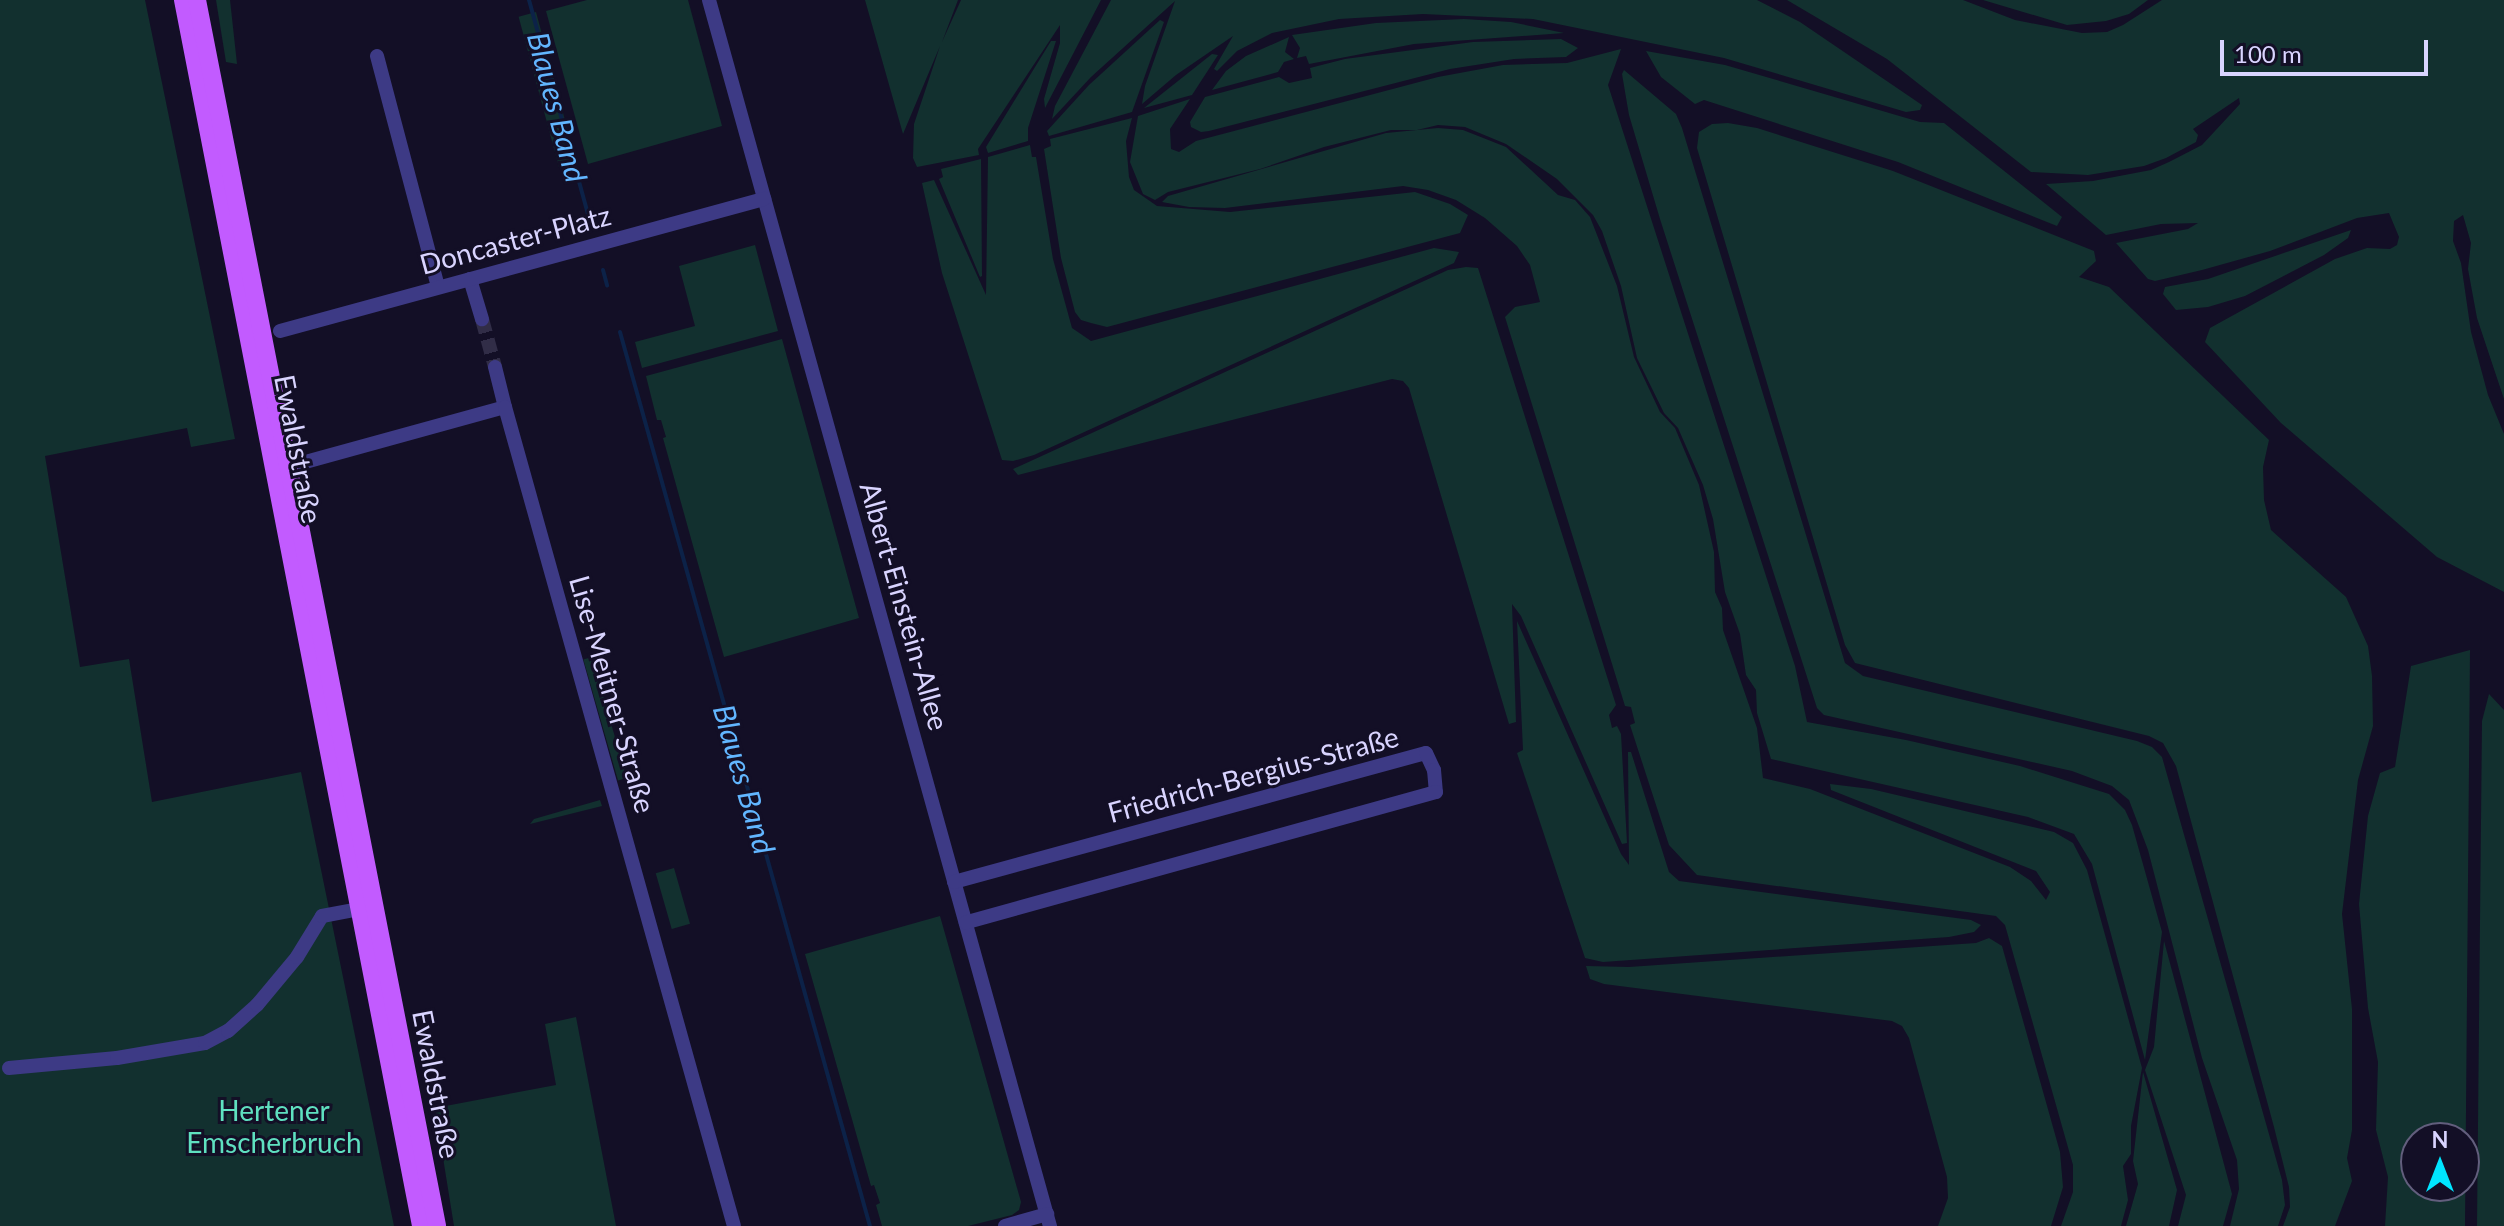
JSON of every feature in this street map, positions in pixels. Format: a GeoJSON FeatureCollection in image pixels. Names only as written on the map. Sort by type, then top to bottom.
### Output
{"type":"FeatureCollection","features":[{"type":"Feature","properties":{"kind":"main road","name":"Ewaldstraße"},"geometry":{"type":"LineString","coordinates":[[183,0],[281,469],[366,907],[421,1226]]}},
{"type":"Feature","properties":{"kind":"main road","name":"Ewaldstraße"},"geometry":{"type":"LineString","coordinates":[[197,0],[281,469]]}},
{"type":"Feature","properties":{"kind":"main road","name":"Ewaldstraße"},"geometry":{"type":"LineString","coordinates":[[366,907],[437,1226]]}},
{"type":"Feature","properties":{"kind":"street","name":"Albert-Einstein-Allee"},"geometry":{"type":"LineString","coordinates":[[709,0],[1049,1220]]}},
{"type":"Feature","properties":{"kind":"street"},"geometry":{"type":"LineString","coordinates":[[377,56],[438,287]]}},
{"type":"Feature","properties":{"kind":"street","name":"Doncaster-Platz"},"geometry":{"type":"LineString","coordinates":[[280,331],[764,199]]}},
{"type":"Feature","properties":{"kind":"street"},"geometry":{"type":"LineString","coordinates":[[470,279],[482,319]]}},
{"type":"Feature","properties":{"kind":"street","name":"Lise-Meitner-Straße"},"geometry":{"type":"LineString","coordinates":[[495,367],[734,1226]]}},
{"type":"Feature","properties":{"kind":"street"},"geometry":{"type":"LineString","coordinates":[[281,469],[505,407]]}},
{"type":"Feature","properties":{"kind":"street","name":"Friedrich-Bergius-Straße"},"geometry":{"type":"LineString","coordinates":[[954,882],[1426,753],[1434,770],[1436,792],[966,922]]}},
{"type":"Feature","properties":{"kind":"street"},"geometry":{"type":"LineString","coordinates":[[9,1068],[117,1058],[205,1043],[228,1031],[257,1005],[297,957],[322,916],[366,907]]}},
{"type":"Feature","properties":{"kind":"street"},"geometry":{"type":"LineString","coordinates":[[1005,1226],[1049,1220]]}},
{"type":"Feature","properties":{"kind":"green space","name":"Hertener Emscherbruch"},"geometry":{"type":"Polygon","coordinates":[[[0,0],[145,0],[235,439],[191,447],[187,428],[45,456],[80,667],[129,659],[152,802],[301,772],[394,1226],[0,1226],[0,0]]]}},
{"type":"Feature","properties":{"kind":"green space"},"geometry":{"type":"Polygon","coordinates":[[[216,0],[230,0],[237,64],[226,62],[216,0]]]}},
{"type":"Feature","properties":{"kind":"green space"},"geometry":{"type":"Polygon","coordinates":[[[587,0],[688,0],[722,126],[588,164],[546,11],[587,0]]]}},
{"type":"Feature","properties":{"kind":"green space"},"geometry":{"type":"Polygon","coordinates":[[[865,0],[958,0],[942,42],[961,0],[1101,0],[1045,108],[1044,99],[1060,43],[1060,25],[978,149],[979,155],[917,167],[913,158],[914,124],[940,46],[903,134],[865,0]]]}},
{"type":"Feature","properties":{"kind":"green space"},"geometry":{"type":"Polygon","coordinates":[[[1111,0],[1757,0],[1800,22],[1922,105],[1920,110],[1906,112],[1724,58],[1533,19],[1423,14],[1339,19],[1272,33],[1237,51],[1217,71],[1214,69],[1233,36],[1176,75],[1142,104],[1145,86],[1175,1],[1091,77],[1052,119],[1055,106],[1111,0]]]}},
{"type":"Feature","properties":{"kind":"green space"},"geometry":{"type":"Polygon","coordinates":[[[1787,0],[1963,0],[2015,20],[2082,33],[2107,32],[2162,0],[2504,0],[2504,399],[2477,318],[2468,269],[2471,243],[2463,215],[2454,221],[2453,241],[2461,263],[2471,332],[2488,395],[2504,434],[2504,592],[2437,557],[2281,423],[2205,342],[2210,328],[2335,259],[2367,248],[2390,249],[2397,245],[2399,237],[2389,213],[2357,218],[2270,251],[2202,270],[2155,281],[2148,279],[2116,243],[2188,229],[2198,223],[2161,224],[2106,235],[2046,184],[2093,181],[2151,170],[2169,162],[2202,145],[2240,104],[2239,98],[2193,129],[2198,135],[2196,142],[2144,166],[2088,175],[2031,172],[1887,59],[1787,0]]]}},
{"type":"Feature","properties":{"kind":"green space"},"geometry":{"type":"Polygon","coordinates":[[[1983,0],[2148,0],[2129,14],[2106,21],[2067,25],[1983,0]]]}},
{"type":"Feature","properties":{"kind":"green space"},"geometry":{"type":"Polygon","coordinates":[[[536,12],[577,164],[559,168],[519,17],[536,12]]]}},
{"type":"Feature","properties":{"kind":"green space"},"geometry":{"type":"Polygon","coordinates":[[[1464,19],[1511,22],[1564,33],[1414,44],[1309,64],[1306,56],[1297,58],[1300,48],[1292,35],[1376,23],[1464,19]]]}},
{"type":"Feature","properties":{"kind":"green space"},"geometry":{"type":"Polygon","coordinates":[[[1160,20],[1164,22],[1132,112],[1049,136],[1047,131],[1089,85],[1160,20]]]}},
{"type":"Feature","properties":{"kind":"green space"},"geometry":{"type":"Polygon","coordinates":[[[1289,37],[1285,52],[1294,59],[1284,62],[1278,72],[1212,90],[1226,71],[1246,56],[1289,37]]]}},
{"type":"Feature","properties":{"kind":"green space"},"geometry":{"type":"Polygon","coordinates":[[[1561,39],[1578,48],[1566,57],[1514,59],[1450,69],[1209,131],[1201,132],[1191,127],[1190,122],[1205,97],[1279,77],[1289,83],[1312,78],[1310,68],[1345,59],[1473,42],[1561,39]]]}},
{"type":"Feature","properties":{"kind":"green space"},"geometry":{"type":"Polygon","coordinates":[[[1051,41],[1056,41],[1028,128],[1028,141],[988,153],[986,147],[1051,41]]]}},
{"type":"Feature","properties":{"kind":"green space"},"geometry":{"type":"Polygon","coordinates":[[[1621,49],[1608,85],[1795,666],[1807,722],[1906,740],[2020,766],[2109,794],[2125,810],[2162,932],[2145,1060],[2092,864],[2074,834],[2028,817],[1771,759],[1757,713],[1756,690],[1746,675],[1740,634],[1725,592],[1713,519],[1703,485],[1678,428],[1664,413],[1637,358],[1621,286],[1602,231],[1593,215],[1557,179],[1506,144],[1465,127],[1438,125],[1417,130],[1391,130],[1324,147],[1260,169],[1168,192],[1155,200],[1143,194],[1130,162],[1138,116],[1190,99],[1170,129],[1171,149],[1179,152],[1196,141],[1438,77],[1503,65],[1567,63],[1621,49]]]}},
{"type":"Feature","properties":{"kind":"green space"},"geometry":{"type":"Polygon","coordinates":[[[1646,51],[1725,65],[1920,122],[1944,123],[2062,217],[2057,226],[1898,162],[1704,100],[1695,104],[1661,77],[1646,51]]]}},
{"type":"Feature","properties":{"kind":"green space"},"geometry":{"type":"Polygon","coordinates":[[[1212,54],[1218,55],[1192,95],[1144,108],[1212,54]]]}},
{"type":"Feature","properties":{"kind":"green space"},"geometry":{"type":"Polygon","coordinates":[[[1624,70],[1676,114],[1682,128],[1845,663],[1863,676],[2137,741],[2152,747],[2162,757],[2282,1180],[2285,1205],[2278,1226],[2230,1226],[2239,1189],[2237,1160],[2202,1058],[2148,850],[2129,800],[2112,786],[2072,771],[1824,715],[1817,708],[1660,219],[1629,115],[1622,74],[1624,70]]]}},
{"type":"Feature","properties":{"kind":"green space"},"geometry":{"type":"Polygon","coordinates":[[[1132,118],[1126,141],[1129,177],[1134,190],[1157,206],[1230,212],[1415,192],[1450,204],[1468,215],[1460,233],[1107,327],[1091,323],[1081,320],[1075,312],[1061,258],[1044,149],[1051,146],[1050,139],[1132,118]]]}},
{"type":"Feature","properties":{"kind":"green space"},"geometry":{"type":"Polygon","coordinates":[[[1728,123],[1757,128],[1893,171],[2094,251],[2096,261],[2079,277],[2109,287],[2269,440],[2263,467],[2264,500],[2271,530],[2346,597],[2368,646],[2372,676],[2373,726],[2358,780],[2342,914],[2352,1009],[2352,1130],[2347,1158],[2352,1181],[2335,1226],[2283,1226],[2290,1207],[2289,1187],[2176,766],[2163,743],[2149,736],[1855,663],[1845,645],[1697,148],[1699,132],[1712,124],[1728,123]]]}},
{"type":"Feature","properties":{"kind":"green space"},"geometry":{"type":"Polygon","coordinates":[[[1438,128],[1463,130],[1506,147],[1558,195],[1575,200],[1590,217],[1617,286],[1634,357],[1660,412],[1675,428],[1699,485],[1714,552],[1715,592],[1722,608],[1723,630],[1757,728],[1763,778],[1810,789],[2010,867],[2031,881],[2046,900],[2050,892],[2036,871],[1831,790],[1830,784],[1871,789],[2054,832],[2073,843],[2087,870],[2142,1068],[2131,1126],[2131,1154],[2123,1166],[2128,1200],[2121,1226],[2061,1226],[2073,1192],[2073,1165],[2005,925],[1996,916],[1697,875],[1669,845],[1630,725],[1635,723],[1631,707],[1625,706],[1505,317],[1515,307],[1540,302],[1530,265],[1517,246],[1485,218],[1456,200],[1428,190],[1403,186],[1225,208],[1189,207],[1162,202],[1168,196],[1386,133],[1438,128]]]}},
{"type":"Feature","properties":{"kind":"green space"},"geometry":{"type":"Polygon","coordinates":[[[1030,145],[1032,157],[1036,157],[1053,259],[1072,328],[1091,341],[1434,248],[1459,252],[1454,263],[1034,455],[1013,461],[1002,460],[942,273],[922,183],[934,180],[986,295],[988,157],[1030,145]]]}},
{"type":"Feature","properties":{"kind":"green space"},"geometry":{"type":"Polygon","coordinates":[[[981,159],[980,277],[939,179],[943,177],[941,169],[981,159]]]}},
{"type":"Feature","properties":{"kind":"green space"},"geometry":{"type":"Polygon","coordinates":[[[2351,230],[2348,238],[2324,255],[2245,296],[2208,307],[2176,310],[2163,294],[2165,287],[2208,279],[2351,230]]]}},
{"type":"Feature","properties":{"kind":"green space"},"geometry":{"type":"Polygon","coordinates":[[[755,245],[778,331],[642,368],[635,342],[695,326],[679,266],[755,245]]]}},
{"type":"Feature","properties":{"kind":"green space"},"geometry":{"type":"Polygon","coordinates":[[[1478,268],[1616,705],[1609,715],[1612,728],[1617,726],[1621,734],[1627,843],[1622,844],[1521,616],[1512,604],[1516,722],[1509,724],[1409,388],[1403,381],[1392,379],[1018,475],[1013,469],[1448,270],[1478,268]]]}},
{"type":"Feature","properties":{"kind":"green space"},"geometry":{"type":"Polygon","coordinates":[[[782,339],[859,618],[724,657],[663,438],[666,437],[661,420],[657,420],[646,376],[782,339]]]}},
{"type":"Feature","properties":{"kind":"green space"},"geometry":{"type":"Polygon","coordinates":[[[1517,621],[1621,854],[1629,865],[1628,752],[1631,752],[1669,872],[1679,881],[1971,920],[1981,925],[1974,932],[1949,937],[1603,962],[1585,958],[1517,753],[1523,750],[1517,621]]]}},
{"type":"Feature","properties":{"kind":"green space"},"geometry":{"type":"Polygon","coordinates":[[[2470,650],[2466,1122],[2400,1122],[2400,1202],[2465,1202],[2465,1226],[2385,1226],[2388,1177],[2376,1130],[2378,1062],[2368,1008],[2359,904],[2368,816],[2380,773],[2395,767],[2411,666],[2470,650]]]}},
{"type":"Feature","properties":{"kind":"green space"},"geometry":{"type":"Polygon","coordinates":[[[592,657],[627,778],[618,781],[583,659],[592,657]]]}},
{"type":"Feature","properties":{"kind":"green space"},"geometry":{"type":"Polygon","coordinates":[[[2489,694],[2504,710],[2504,1226],[2477,1226],[2477,1202],[2480,1202],[2482,721],[2489,694]]]}},
{"type":"Feature","properties":{"kind":"green space"},"geometry":{"type":"Polygon","coordinates":[[[600,800],[602,806],[530,824],[534,819],[600,800]]]}},
{"type":"Feature","properties":{"kind":"green space"},"geometry":{"type":"Polygon","coordinates":[[[674,868],[690,924],[672,929],[656,873],[674,868]]]}},
{"type":"Feature","properties":{"kind":"green space"},"geometry":{"type":"Polygon","coordinates":[[[940,916],[1021,1202],[1019,1210],[1012,1215],[968,1226],[882,1226],[876,1205],[880,1203],[874,1185],[871,1186],[805,954],[940,916]]]}},
{"type":"Feature","properties":{"kind":"green space"},"geometry":{"type":"Polygon","coordinates":[[[1989,938],[2002,946],[2060,1152],[2063,1187],[2051,1226],[1938,1226],[1948,1198],[1947,1177],[1909,1038],[1902,1026],[1892,1021],[1604,984],[1590,979],[1586,966],[1629,967],[1976,943],[1989,938]]]}},
{"type":"Feature","properties":{"kind":"green space"},"geometry":{"type":"Polygon","coordinates":[[[2164,941],[2232,1194],[2223,1226],[2178,1226],[2186,1195],[2145,1070],[2154,1047],[2164,941]]]}},
{"type":"Feature","properties":{"kind":"green space"},"geometry":{"type":"Polygon","coordinates":[[[576,1017],[616,1226],[454,1226],[435,1108],[556,1085],[545,1024],[576,1017]]]}},
{"type":"Feature","properties":{"kind":"green space"},"geometry":{"type":"Polygon","coordinates":[[[2143,1072],[2177,1190],[2169,1226],[2126,1226],[2138,1184],[2133,1161],[2143,1072]]]}},
{"type":"Feature","properties":{"kind":"waterway","name":"Blaues Band"},"geometry":{"type":"LineString","coordinates":[[529,0],[588,214]]}},
{"type":"Feature","properties":{"kind":"waterway","name":"Blaues Band"},"geometry":{"type":"LineString","coordinates":[[603,270],[607,285]]}},
{"type":"Feature","properties":{"kind":"waterway","name":"Blaues Band"},"geometry":{"type":"LineString","coordinates":[[620,332],[870,1226]]}},
{"type":"Feature","properties":{"kind":"tunnel"},"geometry":{"type":"LineString","coordinates":[[482,319],[495,367]]}}]}
